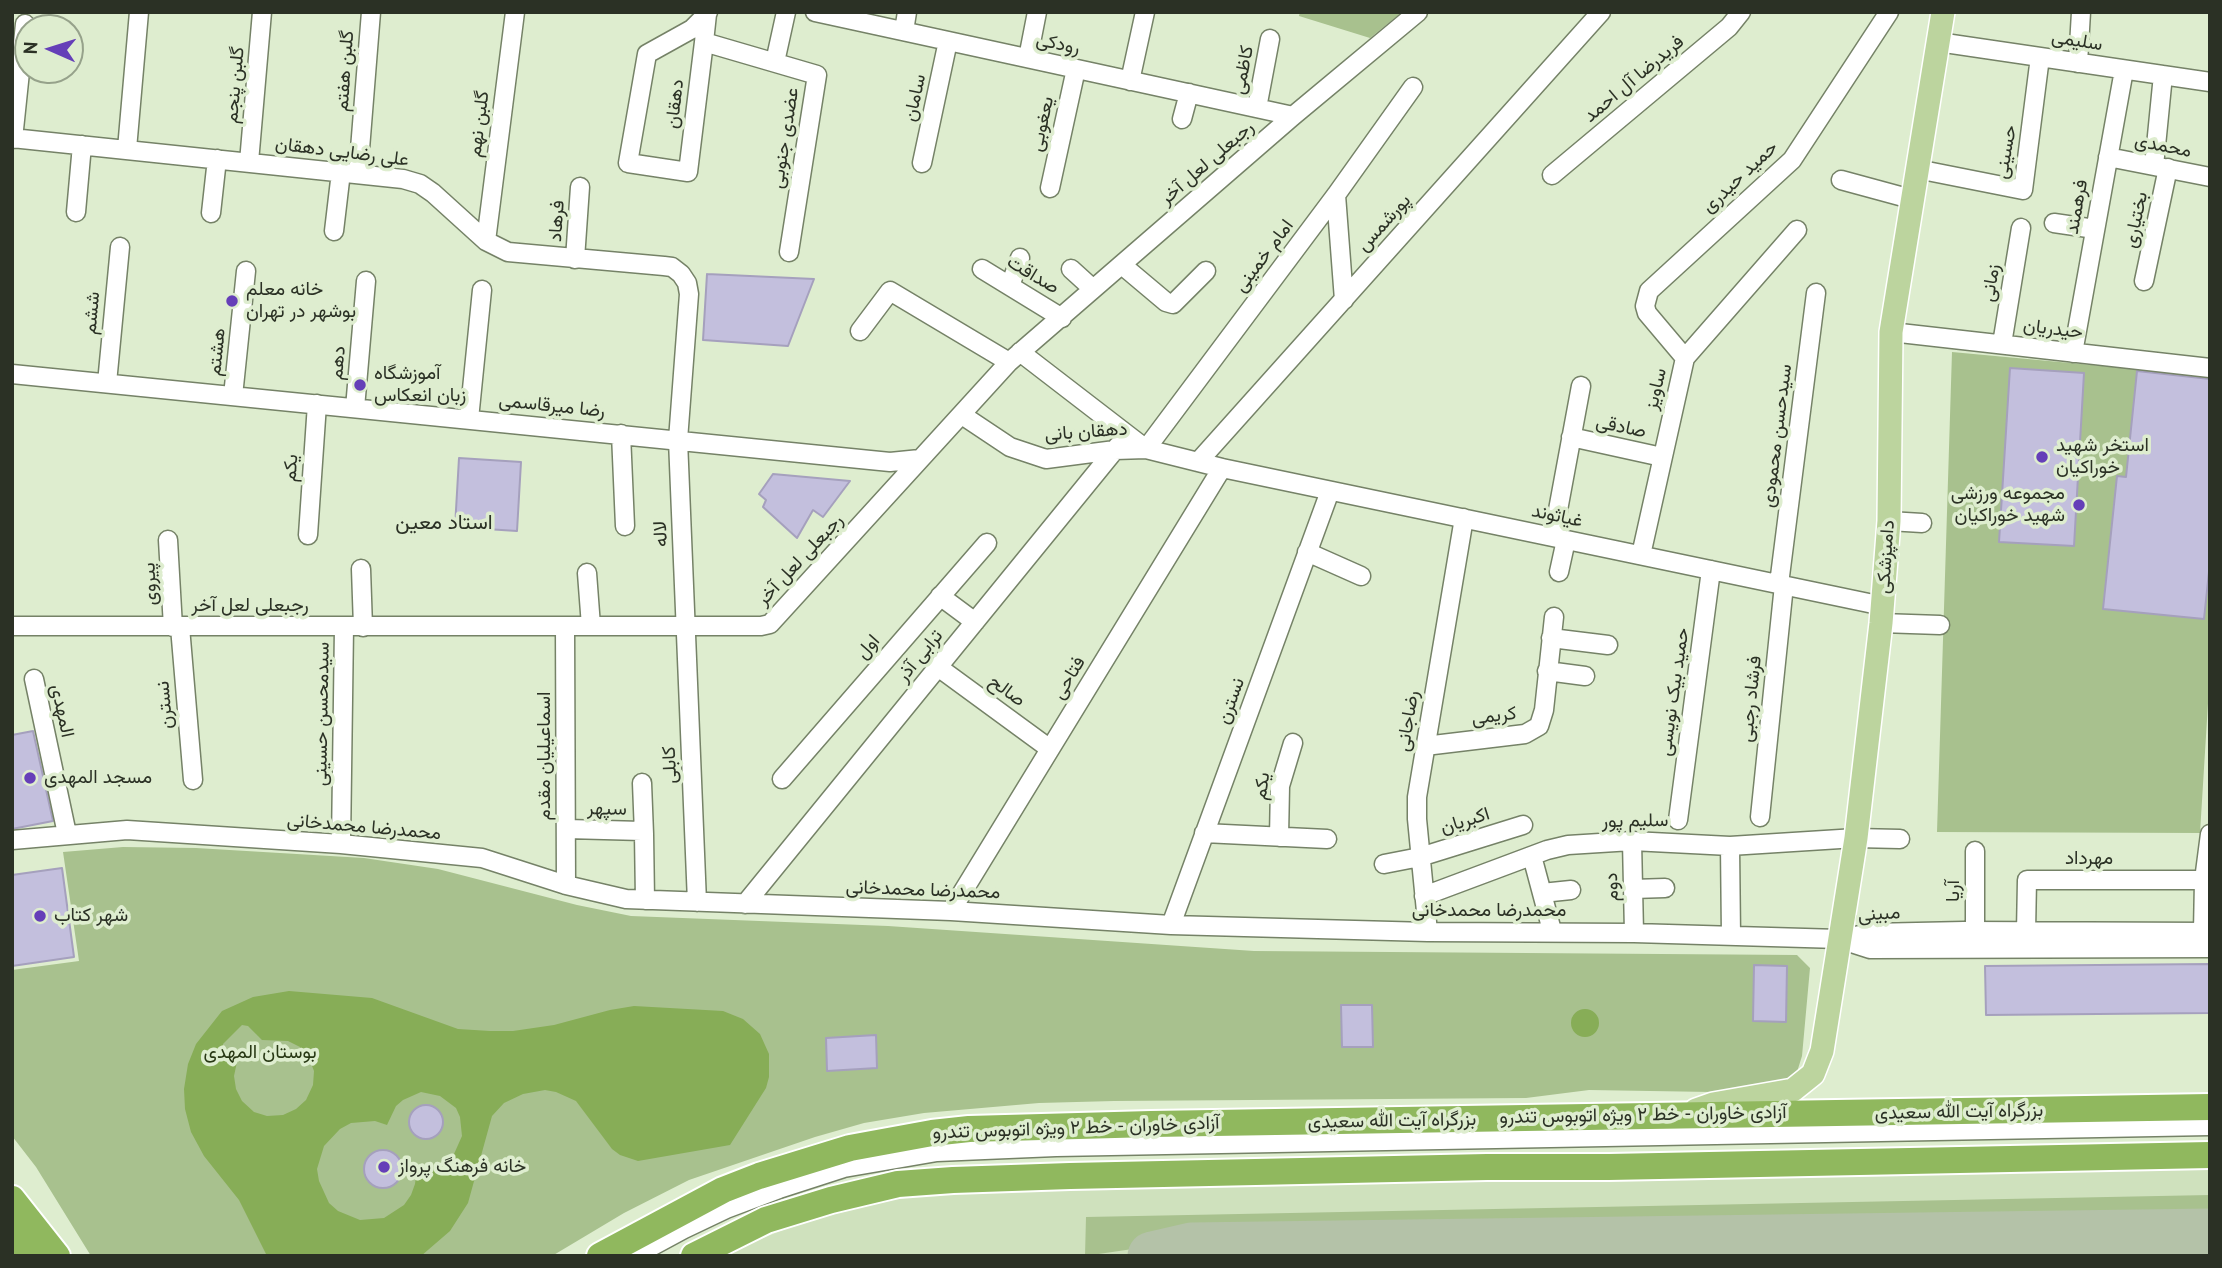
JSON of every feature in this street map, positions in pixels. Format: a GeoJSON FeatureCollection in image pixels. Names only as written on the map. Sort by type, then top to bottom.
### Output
{"type":"FeatureCollection","features":[{"type":"Feature","properties":{"kind":"highway","name":"بزرگراه آیت الله سعیدی"},"geometry":{"type":"LineString","coordinates":[[600,1256],[723,1190],[759,1176],[850,1148],[969,1129],[2210,1107]]}},
{"type":"Feature","properties":{"kind":"highway"},"geometry":{"type":"LineString","coordinates":[[694,1256],[766,1220],[831,1200],[898,1184],[953,1180],[2210,1154]]}},
{"type":"Feature","properties":{"kind":"highway"},"geometry":{"type":"LineString","coordinates":[[12,1199],[57,1256]]}},
{"type":"Feature","properties":{"kind":"highway"},"geometry":{"type":"LineString","coordinates":[[12,1217],[27,1256]]}},
{"type":"Feature","properties":{"kind":"main road","name":"دامپزشکی"},"geometry":{"type":"LineString","coordinates":[[1680,1116],[1713,1104],[1793,1090],[1804,1084],[1813,1074],[1822,1051],[1856,838],[1882,614],[1889,521],[1891,332],[1943,12]]}},
{"type":"Feature","properties":{"kind":"street"},"geometry":{"type":"LineString","coordinates":[[127,149],[139,12]]}},
{"type":"Feature","properties":{"kind":"street","name":"گلبن پنجم"},"geometry":{"type":"LineString","coordinates":[[249,162],[262,12]]}},
{"type":"Feature","properties":{"kind":"street","name":"گلبن هفتم"},"geometry":{"type":"LineString","coordinates":[[334,231],[350,173],[371,12]]}},
{"type":"Feature","properties":{"kind":"street","name":"گلبن نهم"},"geometry":{"type":"LineString","coordinates":[[486,241],[514,12]]}},
{"type":"Feature","properties":{"kind":"street"},"geometry":{"type":"LineString","coordinates":[[704,42],[775,62],[786,12]]}},
{"type":"Feature","properties":{"kind":"street","name":"رودکی"},"geometry":{"type":"LineString","coordinates":[[815,12],[1293,116]]}},
{"type":"Feature","properties":{"kind":"street"},"geometry":{"type":"LineString","coordinates":[[904,32],[907,12]]}},
{"type":"Feature","properties":{"kind":"street"},"geometry":{"type":"LineString","coordinates":[[1028,58],[1037,12]]}},
{"type":"Feature","properties":{"kind":"street"},"geometry":{"type":"LineString","coordinates":[[1130,80],[1145,12]]}},
{"type":"Feature","properties":{"kind":"street","name":"رجبعلی لعل آخر"},"geometry":{"type":"LineString","coordinates":[[12,626],[770,624],[1014,357],[1418,12]]}},
{"type":"Feature","properties":{"kind":"street","name":"پورشمس"},"geometry":{"type":"LineString","coordinates":[[1198,462],[1601,12]]}},
{"type":"Feature","properties":{"kind":"street","name":"فریدرضا آل احمد"},"geometry":{"type":"LineString","coordinates":[[1552,175],[1729,27],[1741,12]]}},
{"type":"Feature","properties":{"kind":"street","name":"حمید حیدری"},"geometry":{"type":"LineString","coordinates":[[1685,358],[1647,313],[1645,306],[1649,291],[1792,160],[1889,12]]}},
{"type":"Feature","properties":{"kind":"street"},"geometry":{"type":"LineString","coordinates":[[2078,63],[2081,12]]}},
{"type":"Feature","properties":{"kind":"street","name":"دهقان"},"geometry":{"type":"LineString","coordinates":[[707,13],[688,172],[628,163],[647,54],[692,29],[707,13]]}},
{"type":"Feature","properties":{"kind":"street","name":"کاظمی"},"geometry":{"type":"LineString","coordinates":[[1257,108],[1270,39]]}},
{"type":"Feature","properties":{"kind":"street","name":"سامان"},"geometry":{"type":"LineString","coordinates":[[922,163],[948,41]]}},
{"type":"Feature","properties":{"kind":"street","name":"سلیمی"},"geometry":{"type":"LineString","coordinates":[[1938,42],[2210,82]]}},
{"type":"Feature","properties":{"kind":"street","name":"حسینی"},"geometry":{"type":"LineString","coordinates":[[1917,169],[2023,190],[2040,57]]}},
{"type":"Feature","properties":{"kind":"street","name":"عضدی جنوبی"},"geometry":{"type":"LineString","coordinates":[[775,62],[817,75],[789,252]]}},
{"type":"Feature","properties":{"kind":"street","name":"یعغوبی"},"geometry":{"type":"LineString","coordinates":[[1050,188],[1076,69]]}},
{"type":"Feature","properties":{"kind":"street","name":"فرهمند"},"geometry":{"type":"LineString","coordinates":[[2073,353],[2124,69]]}},
{"type":"Feature","properties":{"kind":"street","name":"بختیاری"},"geometry":{"type":"LineString","coordinates":[[2144,281],[2161,167],[2163,75]]}},
{"type":"Feature","properties":{"kind":"street"},"geometry":{"type":"LineString","coordinates":[[13,138],[19,84]]}},
{"type":"Feature","properties":{"kind":"street","name":"امام خمینی"},"geometry":{"type":"LineString","coordinates":[[1146,449],[1336,195],[1412,87]]}},
{"type":"Feature","properties":{"kind":"street"},"geometry":{"type":"LineString","coordinates":[[1182,119],[1189,93]]}},
{"type":"Feature","properties":{"kind":"street","name":"علی رضایی دهقان"},"geometry":{"type":"LineString","coordinates":[[13,138],[403,179],[420,184],[486,241],[508,252],[672,267],[687,283],[689,294],[678,440]]}},
{"type":"Feature","properties":{"kind":"street"},"geometry":{"type":"LineString","coordinates":[[76,212],[82,145]]}},
{"type":"Feature","properties":{"kind":"street","name":"محمدی"},"geometry":{"type":"LineString","coordinates":[[2108,157],[2210,177]]}},
{"type":"Feature","properties":{"kind":"street"},"geometry":{"type":"LineString","coordinates":[[211,213],[217,159]]}},
{"type":"Feature","properties":{"kind":"street"},"geometry":{"type":"LineString","coordinates":[[1841,180],[1912,199]]}},
{"type":"Feature","properties":{"kind":"street","name":"فرهاد"},"geometry":{"type":"LineString","coordinates":[[575,259],[580,187]]}},
{"type":"Feature","properties":{"kind":"street"},"geometry":{"type":"LineString","coordinates":[[1336,195],[1344,300]]}},
{"type":"Feature","properties":{"kind":"street"},"geometry":{"type":"LineString","coordinates":[[2054,223],[2095,229]]}},
{"type":"Feature","properties":{"kind":"street","name":"زمانی"},"geometry":{"type":"LineString","coordinates":[[2002,344],[2021,228]]}},
{"type":"Feature","properties":{"kind":"street","name":"ساویز"},"geometry":{"type":"LineString","coordinates":[[1641,555],[1685,358],[1797,230]]}},
{"type":"Feature","properties":{"kind":"street","name":"ششم"},"geometry":{"type":"LineString","coordinates":[[107,383],[120,247]]}},
{"type":"Feature","properties":{"kind":"street"},"geometry":{"type":"LineString","coordinates":[[1010,286],[1020,258]]}},
{"type":"Feature","properties":{"kind":"street"},"geometry":{"type":"LineString","coordinates":[[1122,265],[1166,302],[1173,304],[1206,271]]}},
{"type":"Feature","properties":{"kind":"street","name":"صداقت"},"geometry":{"type":"LineString","coordinates":[[982,269],[1062,318]]}},
{"type":"Feature","properties":{"kind":"street"},"geometry":{"type":"LineString","coordinates":[[1070,269],[1093,289]]}},
{"type":"Feature","properties":{"kind":"street","name":"هشتم"},"geometry":{"type":"LineString","coordinates":[[233,396],[246,271]]}},
{"type":"Feature","properties":{"kind":"street","name":"دهم"},"geometry":{"type":"LineString","coordinates":[[355,408],[366,281]]}},
{"type":"Feature","properties":{"kind":"street"},"geometry":{"type":"LineString","coordinates":[[469,419],[482,290]]}},
{"type":"Feature","properties":{"kind":"street"},"geometry":{"type":"LineString","coordinates":[[860,331],[890,291],[1014,357],[1146,449]]}},
{"type":"Feature","properties":{"kind":"street","name":"سیدحسن محمودی"},"geometry":{"type":"LineString","coordinates":[[1782,584],[1816,293]]}},
{"type":"Feature","properties":{"kind":"street","name":"حیدریان"},"geometry":{"type":"LineString","coordinates":[[1891,332],[2210,368]]}},
{"type":"Feature","properties":{"kind":"street","name":"رضا میرقاسمی"},"geometry":{"type":"LineString","coordinates":[[12,374],[890,462],[920,459]]}},
{"type":"Feature","properties":{"kind":"street","name":"صادقی"},"geometry":{"type":"LineString","coordinates":[[1559,572],[1559,538],[1571,437],[1581,386]]}},
{"type":"Feature","properties":{"kind":"street","name":"یکم"},"geometry":{"type":"LineString","coordinates":[[308,535],[317,404]]}},
{"type":"Feature","properties":{"kind":"street","name":"دهقان بانی"},"geometry":{"type":"LineString","coordinates":[[962,415],[1010,447],[1046,459],[1146,449],[1222,468]]}},
{"type":"Feature","properties":{"kind":"street"},"geometry":{"type":"LineString","coordinates":[[621,434],[625,526]]}},
{"type":"Feature","properties":{"kind":"street","name":"ترابی آذر"},"geometry":{"type":"LineString","coordinates":[[745,904],[1128,434]]}},
{"type":"Feature","properties":{"kind":"street","name":"صادقی"},"geometry":{"type":"LineString","coordinates":[[1571,437],[1662,457]]}},
{"type":"Feature","properties":{"kind":"street","name":"لاله"},"geometry":{"type":"LineString","coordinates":[[678,440],[686,626]]}},
{"type":"Feature","properties":{"kind":"street","name":"غیاثوند"},"geometry":{"type":"LineString","coordinates":[[1222,468],[1782,584],[1882,614],[1940,625]]}},
{"type":"Feature","properties":{"kind":"street","name":"فتاحی"},"geometry":{"type":"LineString","coordinates":[[951,911],[1222,468]]}},
{"type":"Feature","properties":{"kind":"street","name":"نسترن"},"geometry":{"type":"LineString","coordinates":[[1171,925],[1330,491]]}},
{"type":"Feature","properties":{"kind":"street","name":"رضاجانی"},"geometry":{"type":"LineString","coordinates":[[1428,932],[1417,797],[1464,518]]}},
{"type":"Feature","properties":{"kind":"street"},"geometry":{"type":"LineString","coordinates":[[1889,521],[1922,523]]}},
{"type":"Feature","properties":{"kind":"street","name":"پیروی"},"geometry":{"type":"LineString","coordinates":[[168,540],[176,627]]}},
{"type":"Feature","properties":{"kind":"street","name":"اول"},"geometry":{"type":"LineString","coordinates":[[782,779],[987,543]]}},
{"type":"Feature","properties":{"kind":"street"},"geometry":{"type":"LineString","coordinates":[[1307,552],[1361,576]]}},
{"type":"Feature","properties":{"kind":"street"},"geometry":{"type":"LineString","coordinates":[[361,569],[363,626]]}},
{"type":"Feature","properties":{"kind":"street","name":"حمید بیک نویسی"},"geometry":{"type":"LineString","coordinates":[[1678,820],[1712,570]]}},
{"type":"Feature","properties":{"kind":"street"},"geometry":{"type":"LineString","coordinates":[[587,573],[591,626]]}},
{"type":"Feature","properties":{"kind":"street","name":"فرشاد رجبی"},"geometry":{"type":"LineString","coordinates":[[1760,817],[1782,584]]}},
{"type":"Feature","properties":{"kind":"street"},"geometry":{"type":"LineString","coordinates":[[940,596],[975,622]]}},
{"type":"Feature","properties":{"kind":"street","name":"کریمی"},"geometry":{"type":"LineString","coordinates":[[1425,746],[1533,731],[1543,719],[1554,617]]}},
{"type":"Feature","properties":{"kind":"street","name":"سیدمحسن حسینی"},"geometry":{"type":"LineString","coordinates":[[341,844],[344,626]]}},
{"type":"Feature","properties":{"kind":"street","name":"اسماعیلیان مقدم"},"geometry":{"type":"LineString","coordinates":[[565,626],[566,886]]}},
{"type":"Feature","properties":{"kind":"street","name":"کابلی"},"geometry":{"type":"LineString","coordinates":[[686,626],[697,902]]}},
{"type":"Feature","properties":{"kind":"street","name":"نسترن"},"geometry":{"type":"LineString","coordinates":[[176,627],[193,780]]}},
{"type":"Feature","properties":{"kind":"street"},"geometry":{"type":"LineString","coordinates":[[1551,638],[1608,645]]}},
{"type":"Feature","properties":{"kind":"street","name":"صالح"},"geometry":{"type":"LineString","coordinates":[[938,667],[1050,750]]}},
{"type":"Feature","properties":{"kind":"street"},"geometry":{"type":"LineString","coordinates":[[1547,671],[1584,676]]}},
{"type":"Feature","properties":{"kind":"street","name":"المهدی"},"geometry":{"type":"LineString","coordinates":[[34,678],[68,834]]}},
{"type":"Feature","properties":{"kind":"street","name":"یکم"},"geometry":{"type":"LineString","coordinates":[[1279,837],[1280,786],[1293,743]]}},
{"type":"Feature","properties":{"kind":"street","name":"سپهر"},"geometry":{"type":"LineString","coordinates":[[642,783],[645,900]]}},
{"type":"Feature","properties":{"kind":"street","name":"اکبریان"},"geometry":{"type":"LineString","coordinates":[[1384,863],[1420,857],[1523,825]]}},
{"type":"Feature","properties":{"kind":"street","name":"سپهر"},"geometry":{"type":"LineString","coordinates":[[567,829],[637,830],[644,834]]}},
{"type":"Feature","properties":{"kind":"street","name":"محمدرضا محمدخانی"},"geometry":{"type":"LineString","coordinates":[[12,840],[127,830],[341,844],[482,858],[566,886],[626,899],[951,911],[1171,925],[1839,939]]}},
{"type":"Feature","properties":{"kind":"street"},"geometry":{"type":"LineString","coordinates":[[1204,833],[1327,839]]}},
{"type":"Feature","properties":{"kind":"street"},"geometry":{"type":"LineString","coordinates":[[2207,937],[2204,880],[2209,834]]}},
{"type":"Feature","properties":{"kind":"street","name":"سلیم پور"},"geometry":{"type":"LineString","coordinates":[[1424,896],[1567,845],[1632,841],[1730,846],[1856,838],[1900,839]]}},
{"type":"Feature","properties":{"kind":"street","name":"دوم"},"geometry":{"type":"LineString","coordinates":[[1632,841],[1634,933]]}},
{"type":"Feature","properties":{"kind":"street"},"geometry":{"type":"LineString","coordinates":[[1730,846],[1731,936]]}},
{"type":"Feature","properties":{"kind":"street","name":"آریا"},"geometry":{"type":"LineString","coordinates":[[1975,851],[1975,940]]}},
{"type":"Feature","properties":{"kind":"street"},"geometry":{"type":"LineString","coordinates":[[1532,856],[1551,927]]}},
{"type":"Feature","properties":{"kind":"street","name":"مهرداد"},"geometry":{"type":"LineString","coordinates":[[2026,932],[2027,880],[2204,880]]}},
{"type":"Feature","properties":{"kind":"street"},"geometry":{"type":"LineString","coordinates":[[1633,889],[1665,888]]}},
{"type":"Feature","properties":{"kind":"street"},"geometry":{"type":"LineString","coordinates":[[1542,893],[1571,890]]}},
{"type":"Feature","properties":{"kind":"street","name":"مبینی"},"geometry":{"type":"LineString","coordinates":[[1975,940],[2026,932],[2207,937]]}},
{"type":"Feature","properties":{"kind":"street","name":"مبینی"},"geometry":{"type":"LineString","coordinates":[[1839,939],[1870,933],[1975,940],[2207,937]]}},
{"type":"Feature","properties":{"kind":"street","name":"آزادی خاوران - خط ۲ ویژه اتوبوس تندرو"},"geometry":{"type":"LineString","coordinates":[[634,1256],[684,1228],[779,1189],[844,1168],[937,1152],[1056,1147],[2210,1126]]}},
{"type":"Feature","properties":{"kind":"street","name":"آزادی خاوران - خط ۲ ویژه اتوبوس تندرو"},"geometry":{"type":"LineString","coordinates":[[652,1256],[739,1214],[782,1198],[855,1175],[891,1167],[944,1161],[1103,1155],[1307,1154],[2210,1135]]}},
{"type":"Feature","properties":{"kind":"shaded area"},"geometry":{"type":"Polygon","coordinates":[[[289,991],[372,998],[458,1029],[490,1031],[513,1031],[554,1025],[634,1006],[723,1011],[743,1019],[760,1034],[769,1054],[769,1077],[766,1088],[730,1145],[638,1161],[612,1149],[576,1101],[545,1090],[523,1094],[504,1103],[492,1116],[468,1203],[450,1231],[421,1256],[267,1256],[239,1200],[204,1156],[191,1132],[185,1109],[184,1089],[188,1064],[196,1044],[222,1011],[253,997],[289,991]],[[242,1025],[223,1044],[223,1048],[237,1062],[234,1076],[242,1101],[254,1112],[267,1116],[283,1115],[296,1109],[306,1100],[313,1085],[314,1071],[309,1058],[300,1047],[288,1041],[262,1040],[248,1026],[242,1025]],[[421,1092],[396,1106],[387,1125],[375,1121],[351,1123],[340,1129],[324,1146],[317,1169],[319,1181],[329,1203],[338,1211],[360,1220],[384,1218],[404,1205],[411,1195],[417,1167],[438,1166],[454,1154],[462,1136],[456,1108],[440,1096],[421,1092]]]}},
{"type":"Feature","properties":{"kind":"shaded area"},"geometry":{"type":"Polygon","coordinates":[[[1585,1009],[1595,1013],[1599,1023],[1595,1033],[1585,1037],[1575,1033],[1571,1023],[1575,1013],[1585,1009]]]}},
{"type":"Feature","properties":{"kind":"shaded area"},"geometry":{"type":"Polygon","coordinates":[[[2210,1164],[2210,1256],[726,1256],[738,1248],[823,1214],[946,1190],[2210,1164]]]}},
{"type":"Feature","properties":{"kind":"green space"},"geometry":{"type":"Polygon","coordinates":[[[1300,12],[1402,12],[1370,38],[1299,16],[1300,12]]]}},
{"type":"Feature","properties":{"kind":"green space","name":"مجموعه ورزشی شهید خوراکیان"},"geometry":{"type":"Polygon","coordinates":[[[1952,352],[2210,376],[2210,671],[2200,833],[1937,832],[1952,352]]]}},
{"type":"Feature","properties":{"kind":"green space","name":"بوستان المهدی"},"geometry":{"type":"Polygon","coordinates":[[[123,847],[196,848],[364,858],[438,869],[631,916],[888,926],[1254,951],[1797,955],[1810,968],[1802,1056],[1797,1072],[1788,1082],[1763,1088],[1712,1092],[1589,1090],[1526,1098],[1114,1101],[1039,1103],[924,1113],[864,1123],[689,1180],[624,1213],[552,1256],[91,1256],[36,1167],[12,1136],[12,970],[79,961],[63,852],[123,847]]]}},
{"type":"Feature","properties":{"kind":"green space"},"geometry":{"type":"Polygon","coordinates":[[[2210,1195],[2210,1221],[1187,1241],[1085,1256],[1086,1217],[2210,1195]]]}},
{"type":"Feature","properties":{"kind":"building"},"geometry":{"type":"Polygon","coordinates":[[[707,274],[814,279],[788,346],[703,340],[707,274]]]}},
{"type":"Feature","properties":{"kind":"building","name":"استخر شهید خوراکیان"},"geometry":{"type":"Polygon","coordinates":[[[2010,368],[2084,373],[2074,546],[1999,542],[2010,368]]]}},
{"type":"Feature","properties":{"kind":"building"},"geometry":{"type":"Polygon","coordinates":[[[2137,371],[2210,379],[2210,562],[2204,619],[2103,609],[2117,476],[2126,477],[2137,371]]]}},
{"type":"Feature","properties":{"kind":"building"},"geometry":{"type":"Polygon","coordinates":[[[459,458],[521,462],[517,531],[455,527],[459,458]]]}},
{"type":"Feature","properties":{"kind":"building"},"geometry":{"type":"Polygon","coordinates":[[[773,474],[850,481],[823,517],[813,510],[797,538],[763,507],[766,500],[759,494],[773,474]]]}},
{"type":"Feature","properties":{"kind":"building","name":"مسجد المهدی"},"geometry":{"type":"Polygon","coordinates":[[[33,731],[53,821],[12,829],[12,735],[33,731]]]}},
{"type":"Feature","properties":{"kind":"building","name":"شهر کتاب"},"geometry":{"type":"Polygon","coordinates":[[[62,868],[74,957],[12,966],[12,875],[62,868]]]}},
{"type":"Feature","properties":{"kind":"building"},"geometry":{"type":"Polygon","coordinates":[[[2210,964],[2210,1013],[1986,1015],[1985,966],[2210,964]]]}},
{"type":"Feature","properties":{"kind":"building"},"geometry":{"type":"Polygon","coordinates":[[[1754,965],[1787,966],[1786,1022],[1753,1021],[1754,965]]]}},
{"type":"Feature","properties":{"kind":"building"},"geometry":{"type":"Polygon","coordinates":[[[1341,1005],[1372,1005],[1373,1047],[1342,1047],[1341,1005]]]}},
{"type":"Feature","properties":{"kind":"building"},"geometry":{"type":"Polygon","coordinates":[[[876,1035],[877,1068],[827,1071],[826,1038],[876,1035]]]}},
{"type":"Feature","properties":{"kind":"building"},"geometry":{"type":"Polygon","coordinates":[[[426,1105],[438,1110],[443,1122],[438,1134],[426,1139],[414,1134],[409,1122],[414,1110],[426,1105]]]}},
{"type":"Feature","properties":{"kind":"building"},"geometry":{"type":"Polygon","coordinates":[[[383,1150],[396,1156],[402,1169],[396,1182],[383,1188],[370,1182],[364,1169],[370,1156],[383,1150]]]}},
{"type":"Feature","properties":{"kind":"taxiway"},"geometry":{"type":"LineString","coordinates":[[1152,1256],[1191,1247],[2210,1233]]}},
{"type":"Feature","properties":{"kind":"place","name":"خانه معلم بوشهر در تهران"},"geometry":{"type":"Point","coordinates":[232,301]}},
{"type":"Feature","properties":{"kind":"place","name":"آموزشگاه زبان انعکاس"},"geometry":{"type":"Point","coordinates":[360,385]}},
{"type":"Feature","properties":{"kind":"place","name":"استخر شهید خوراکیان"},"geometry":{"type":"Point","coordinates":[2042,457]}},
{"type":"Feature","properties":{"kind":"place","name":"مجموعه ورزشی شهید خوراکیان"},"geometry":{"type":"Point","coordinates":[2079,505]}},
{"type":"Feature","properties":{"kind":"place","name":"مسجد المهدی"},"geometry":{"type":"Point","coordinates":[30,778]}},
{"type":"Feature","properties":{"kind":"place","name":"شهر کتاب"},"geometry":{"type":"Point","coordinates":[40,916]}},
{"type":"Feature","properties":{"kind":"place","name":"خانه فرهنگ پرواز"},"geometry":{"type":"Point","coordinates":[384,1167]}},
{"type":"Feature","properties":{"kind":"district","name":"استاد معین"},"geometry":{"type":"Point","coordinates":[444,523]}}]}
